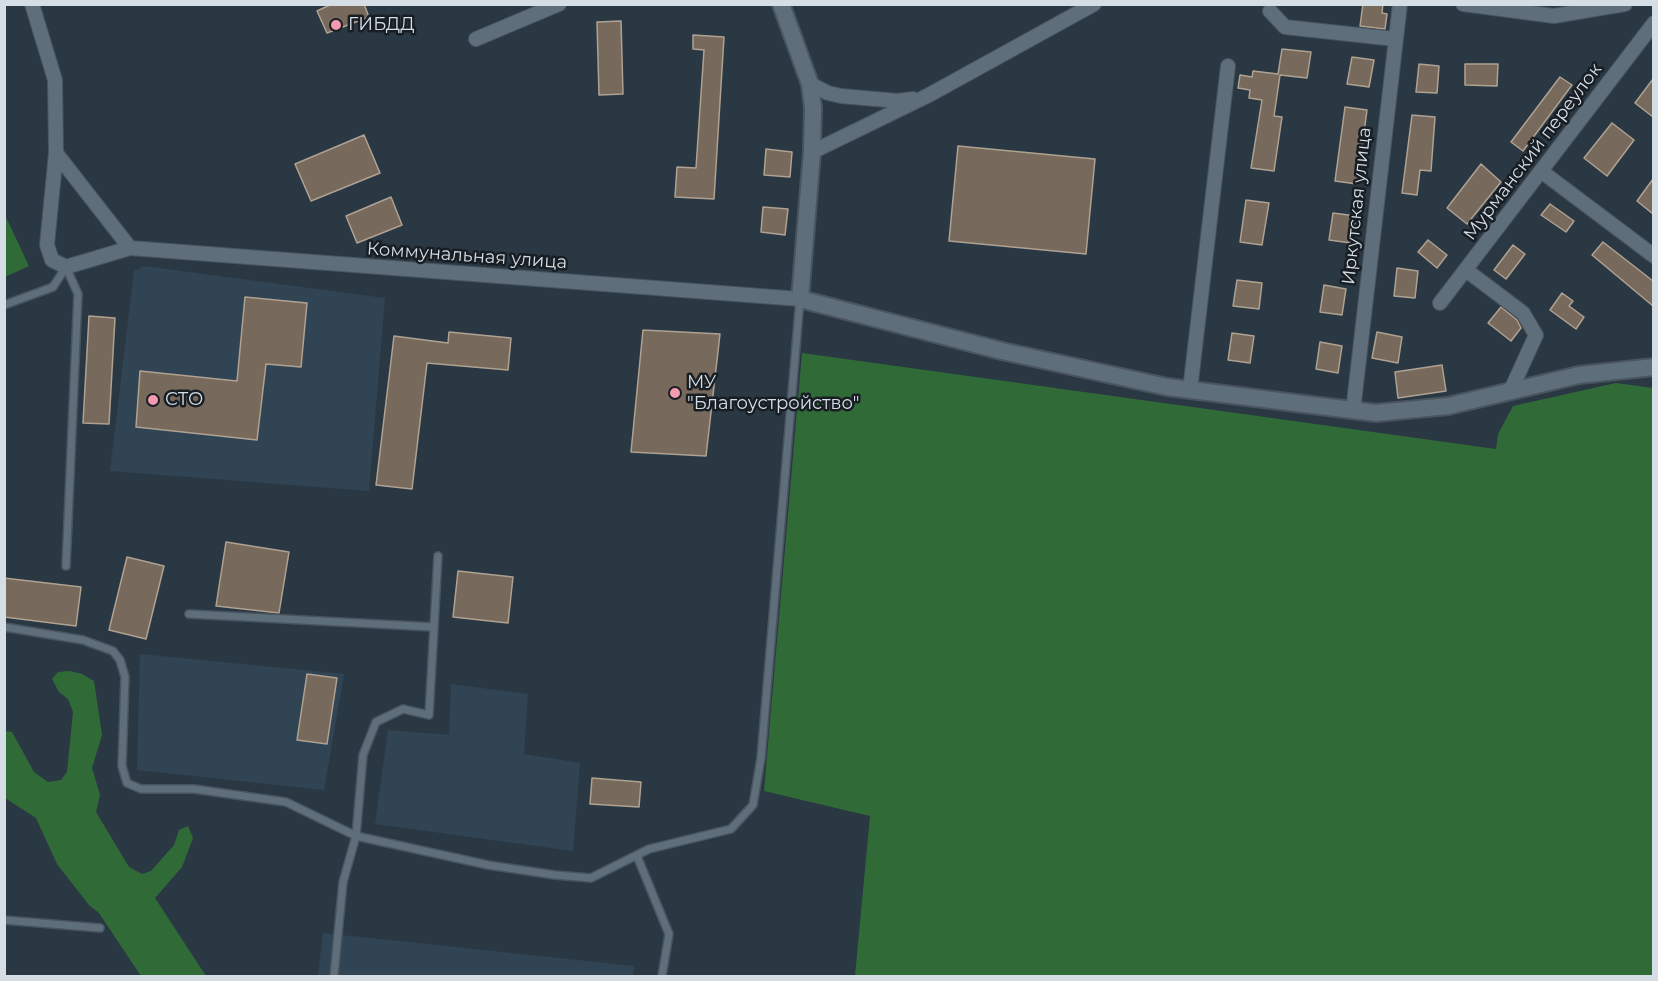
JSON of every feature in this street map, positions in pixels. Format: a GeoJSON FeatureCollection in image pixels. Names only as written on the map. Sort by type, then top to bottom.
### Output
{"type":"FeatureCollection","features":[{"type":"Feature","properties":{"kind":"street"},"geometry":{"type":"LineString","coordinates":[[33,4],[56,80],[56,153],[47,244],[52,260],[66,267],[130,248],[56,153]]}},
{"type":"Feature","properties":{"kind":"street"},"geometry":{"type":"LineString","coordinates":[[476,39],[559,4]]}},
{"type":"Feature","properties":{"kind":"street"},"geometry":{"type":"LineString","coordinates":[[781,4],[810,84],[813,124],[800,299],[1002,351],[1190,390],[1353,411],[1398,413],[1448,406],[1580,375],[1653,367]]}},
{"type":"Feature","properties":{"kind":"street"},"geometry":{"type":"LineString","coordinates":[[812,152],[929,95],[1094,4]]}},
{"type":"Feature","properties":{"kind":"street","name":"Иркутская улица"},"geometry":{"type":"LineString","coordinates":[[1353,411],[1400,4]]}},
{"type":"Feature","properties":{"kind":"street"},"geometry":{"type":"LineString","coordinates":[[1463,4],[1554,16],[1625,4]]}},
{"type":"Feature","properties":{"kind":"street"},"geometry":{"type":"LineString","coordinates":[[1270,11],[1285,27],[1395,39]]}},
{"type":"Feature","properties":{"kind":"street","name":"Мурманский переулок"},"geometry":{"type":"LineString","coordinates":[[1440,303],[1541,171],[1649,38],[1653,22]]}},
{"type":"Feature","properties":{"kind":"street"},"geometry":{"type":"LineString","coordinates":[[1190,390],[1228,66]]}},
{"type":"Feature","properties":{"kind":"street"},"geometry":{"type":"LineString","coordinates":[[810,84],[828,93],[841,96],[898,101],[929,95]]}},
{"type":"Feature","properties":{"kind":"street"},"geometry":{"type":"LineString","coordinates":[[1541,171],[1652,252]]}},
{"type":"Feature","properties":{"kind":"street","name":"Коммунальная улица"},"geometry":{"type":"LineString","coordinates":[[130,248],[800,299]]}},
{"type":"Feature","properties":{"kind":"street"},"geometry":{"type":"LineString","coordinates":[[1466,270],[1523,313],[1536,335],[1510,392]]}},
{"type":"Feature","properties":{"kind":"lane"},"geometry":{"type":"LineString","coordinates":[[4,305],[52,287],[66,267]]}},
{"type":"Feature","properties":{"kind":"lane"},"geometry":{"type":"LineString","coordinates":[[66,267],[78,294],[66,566]]}},
{"type":"Feature","properties":{"kind":"lane"},"geometry":{"type":"LineString","coordinates":[[4,627],[83,640],[113,651],[120,660],[125,677],[122,766],[127,783],[141,789],[194,789],[286,802],[356,836],[488,865],[591,878],[649,849],[731,830],[753,805],[761,758],[800,299]]}},
{"type":"Feature","properties":{"kind":"lane"},"geometry":{"type":"LineString","coordinates":[[334,976],[343,882],[356,836],[363,754],[376,722],[403,710],[429,715],[438,556]]}},
{"type":"Feature","properties":{"kind":"lane"},"geometry":{"type":"LineString","coordinates":[[189,614],[434,627]]}},
{"type":"Feature","properties":{"kind":"lane"},"geometry":{"type":"LineString","coordinates":[[637,856],[669,933],[662,976]]}},
{"type":"Feature","properties":{"kind":"lane"},"geometry":{"type":"LineString","coordinates":[[4,920],[100,928]]}},
{"type":"Feature","properties":{"kind":"shaded area"},"geometry":{"type":"Polygon","coordinates":[[[144,266],[385,298],[369,491],[110,471],[134,271],[144,266]]]}},
{"type":"Feature","properties":{"kind":"shaded area"},"geometry":{"type":"Polygon","coordinates":[[[140,654],[344,674],[324,790],[137,770],[140,654]]]}},
{"type":"Feature","properties":{"kind":"shaded area"},"geometry":{"type":"Polygon","coordinates":[[[451,684],[528,694],[524,754],[580,763],[573,851],[375,824],[388,730],[449,735],[451,684]]]}},
{"type":"Feature","properties":{"kind":"shaded area"},"geometry":{"type":"Polygon","coordinates":[[[323,933],[634,966],[633,976],[318,976],[323,933]]]}},
{"type":"Feature","properties":{"kind":"green space"},"geometry":{"type":"Polygon","coordinates":[[[4,213],[29,266],[5,277],[4,277],[4,213]]]}},
{"type":"Feature","properties":{"kind":"green space"},"geometry":{"type":"Polygon","coordinates":[[[802,353],[1496,449],[1498,434],[1513,406],[1616,383],[1653,388],[1653,976],[855,976],[870,816],[764,791],[802,353]]]}},
{"type":"Feature","properties":{"kind":"green space"},"geometry":{"type":"Polygon","coordinates":[[[70,671],[82,674],[94,681],[102,735],[92,768],[100,795],[96,812],[129,867],[142,874],[151,871],[174,845],[179,830],[188,826],[193,838],[182,867],[155,898],[206,976],[141,976],[99,913],[89,905],[57,864],[36,818],[5,798],[5,731],[12,732],[34,772],[48,782],[61,780],[67,772],[73,712],[68,699],[59,692],[52,679],[58,672],[70,671]]]}},
{"type":"Feature","properties":{"kind":"building","name":"ГИБДД"},"geometry":{"type":"Polygon","coordinates":[[[332,4],[364,4],[369,17],[327,33],[317,11],[332,4]]]}},
{"type":"Feature","properties":{"kind":"building"},"geometry":{"type":"Polygon","coordinates":[[[1363,4],[1383,4],[1382,13],[1387,14],[1385,29],[1360,26],[1363,4]]]}},
{"type":"Feature","properties":{"kind":"building"},"geometry":{"type":"Polygon","coordinates":[[[621,21],[623,94],[599,95],[597,22],[621,21]]]}},
{"type":"Feature","properties":{"kind":"building"},"geometry":{"type":"Polygon","coordinates":[[[693,35],[724,37],[714,199],[675,197],[677,167],[696,168],[704,50],[693,49],[693,35]]]}},
{"type":"Feature","properties":{"kind":"building"},"geometry":{"type":"Polygon","coordinates":[[[1282,49],[1311,52],[1307,78],[1280,75],[1274,116],[1282,117],[1274,171],[1251,168],[1262,100],[1249,98],[1250,90],[1238,88],[1240,75],[1252,77],[1253,71],[1278,74],[1282,49]]]}},
{"type":"Feature","properties":{"kind":"building"},"geometry":{"type":"Polygon","coordinates":[[[1352,57],[1374,60],[1369,87],[1347,84],[1352,57]]]}},
{"type":"Feature","properties":{"kind":"building"},"geometry":{"type":"Polygon","coordinates":[[[1419,64],[1439,66],[1437,93],[1416,92],[1419,64]]]}},
{"type":"Feature","properties":{"kind":"building"},"geometry":{"type":"Polygon","coordinates":[[[1465,64],[1498,64],[1497,86],[1465,85],[1465,64]]]}},
{"type":"Feature","properties":{"kind":"building"},"geometry":{"type":"Polygon","coordinates":[[[1560,77],[1572,85],[1523,151],[1511,142],[1560,77]]]}},
{"type":"Feature","properties":{"kind":"building"},"geometry":{"type":"Polygon","coordinates":[[[1653,79],[1653,117],[1635,103],[1653,79]]]}},
{"type":"Feature","properties":{"kind":"building"},"geometry":{"type":"Polygon","coordinates":[[[1345,107],[1367,110],[1357,184],[1335,181],[1345,107]]]}},
{"type":"Feature","properties":{"kind":"building"},"geometry":{"type":"Polygon","coordinates":[[[1412,115],[1435,117],[1431,171],[1420,170],[1417,195],[1402,193],[1412,115]]]}},
{"type":"Feature","properties":{"kind":"building"},"geometry":{"type":"Polygon","coordinates":[[[1612,123],[1634,140],[1607,176],[1584,158],[1612,123]]]}},
{"type":"Feature","properties":{"kind":"building"},"geometry":{"type":"Polygon","coordinates":[[[364,135],[380,173],[311,201],[295,164],[364,135]]]}},
{"type":"Feature","properties":{"kind":"building"},"geometry":{"type":"Polygon","coordinates":[[[958,146],[1095,159],[1086,254],[949,241],[958,146]]]}},
{"type":"Feature","properties":{"kind":"building"},"geometry":{"type":"Polygon","coordinates":[[[766,149],[792,152],[790,177],[764,175],[766,149]]]}},
{"type":"Feature","properties":{"kind":"building"},"geometry":{"type":"Polygon","coordinates":[[[1481,164],[1501,182],[1467,224],[1447,208],[1481,164]]]}},
{"type":"Feature","properties":{"kind":"building"},"geometry":{"type":"Polygon","coordinates":[[[1653,179],[1653,214],[1637,201],[1653,179]]]}},
{"type":"Feature","properties":{"kind":"building"},"geometry":{"type":"Polygon","coordinates":[[[391,197],[402,225],[357,243],[346,216],[391,197]]]}},
{"type":"Feature","properties":{"kind":"building"},"geometry":{"type":"Polygon","coordinates":[[[1246,200],[1269,203],[1262,245],[1240,242],[1246,200]]]}},
{"type":"Feature","properties":{"kind":"building"},"geometry":{"type":"Polygon","coordinates":[[[1550,204],[1574,221],[1566,232],[1541,215],[1550,204]]]}},
{"type":"Feature","properties":{"kind":"building"},"geometry":{"type":"Polygon","coordinates":[[[763,207],[788,209],[785,235],[761,232],[763,207]]]}},
{"type":"Feature","properties":{"kind":"building"},"geometry":{"type":"Polygon","coordinates":[[[1333,213],[1356,216],[1351,243],[1329,240],[1333,213]]]}},
{"type":"Feature","properties":{"kind":"building"},"geometry":{"type":"Polygon","coordinates":[[[1428,240],[1447,255],[1437,268],[1418,252],[1428,240]]]}},
{"type":"Feature","properties":{"kind":"building"},"geometry":{"type":"Polygon","coordinates":[[[1603,242],[1653,281],[1653,306],[1592,255],[1603,242]]]}},
{"type":"Feature","properties":{"kind":"building"},"geometry":{"type":"Polygon","coordinates":[[[1513,245],[1525,254],[1506,279],[1494,270],[1513,245]]]}},
{"type":"Feature","properties":{"kind":"building"},"geometry":{"type":"Polygon","coordinates":[[[1397,268],[1418,271],[1415,298],[1394,296],[1397,268]]]}},
{"type":"Feature","properties":{"kind":"building"},"geometry":{"type":"Polygon","coordinates":[[[1237,280],[1262,283],[1259,309],[1233,306],[1237,280]]]}},
{"type":"Feature","properties":{"kind":"building"},"geometry":{"type":"Polygon","coordinates":[[[1324,285],[1346,289],[1342,315],[1320,312],[1324,285]]]}},
{"type":"Feature","properties":{"kind":"building"},"geometry":{"type":"Polygon","coordinates":[[[1562,293],[1573,301],[1569,306],[1584,317],[1576,329],[1550,310],[1562,293]]]}},
{"type":"Feature","properties":{"kind":"building"},"geometry":{"type":"Polygon","coordinates":[[[245,297],[307,303],[301,367],[266,364],[257,440],[136,427],[140,371],[237,381],[245,297]]]}},
{"type":"Feature","properties":{"kind":"building"},"geometry":{"type":"Polygon","coordinates":[[[1501,307],[1517,320],[1521,328],[1511,341],[1488,323],[1501,307]]]}},
{"type":"Feature","properties":{"kind":"building"},"geometry":{"type":"Polygon","coordinates":[[[89,316],[115,318],[109,424],[83,423],[89,316]]]}},
{"type":"Feature","properties":{"kind":"building","name":"МУ \"Благоустройство\""},"geometry":{"type":"Polygon","coordinates":[[[643,330],[720,334],[706,456],[631,452],[643,330]]]}},
{"type":"Feature","properties":{"kind":"building"},"geometry":{"type":"Polygon","coordinates":[[[449,332],[511,338],[508,370],[427,363],[412,489],[376,485],[394,336],[448,343],[449,332]]]}},
{"type":"Feature","properties":{"kind":"building"},"geometry":{"type":"Polygon","coordinates":[[[1377,332],[1402,337],[1398,363],[1372,358],[1377,332]]]}},
{"type":"Feature","properties":{"kind":"building"},"geometry":{"type":"Polygon","coordinates":[[[1232,333],[1254,336],[1250,363],[1228,360],[1232,333]]]}},
{"type":"Feature","properties":{"kind":"building"},"geometry":{"type":"Polygon","coordinates":[[[1320,342],[1342,346],[1338,373],[1316,369],[1320,342]]]}},
{"type":"Feature","properties":{"kind":"building"},"geometry":{"type":"Polygon","coordinates":[[[1442,365],[1446,391],[1398,398],[1395,372],[1442,365]]]}},
{"type":"Feature","properties":{"kind":"building"},"geometry":{"type":"Polygon","coordinates":[[[226,542],[289,552],[279,613],[216,606],[226,542]]]}},
{"type":"Feature","properties":{"kind":"building"},"geometry":{"type":"Polygon","coordinates":[[[127,557],[164,566],[146,639],[109,630],[127,557]]]}},
{"type":"Feature","properties":{"kind":"building"},"geometry":{"type":"Polygon","coordinates":[[[458,571],[513,577],[508,623],[453,617],[458,571]]]}},
{"type":"Feature","properties":{"kind":"building"},"geometry":{"type":"Polygon","coordinates":[[[4,578],[81,587],[76,626],[4,617],[4,578]]]}},
{"type":"Feature","properties":{"kind":"building"},"geometry":{"type":"Polygon","coordinates":[[[307,674],[337,678],[327,744],[297,740],[307,674]]]}},
{"type":"Feature","properties":{"kind":"building"},"geometry":{"type":"Polygon","coordinates":[[[592,778],[641,782],[639,807],[590,804],[592,778]]]}},
{"type":"Feature","properties":{"kind":"place","name":"ГИБДД"},"geometry":{"type":"Point","coordinates":[336,25]}},
{"type":"Feature","properties":{"kind":"place","name":"МУ \"Благоустройство\""},"geometry":{"type":"Point","coordinates":[675,393]}},
{"type":"Feature","properties":{"kind":"place","name":"СТО"},"geometry":{"type":"Point","coordinates":[153,400]}}]}
